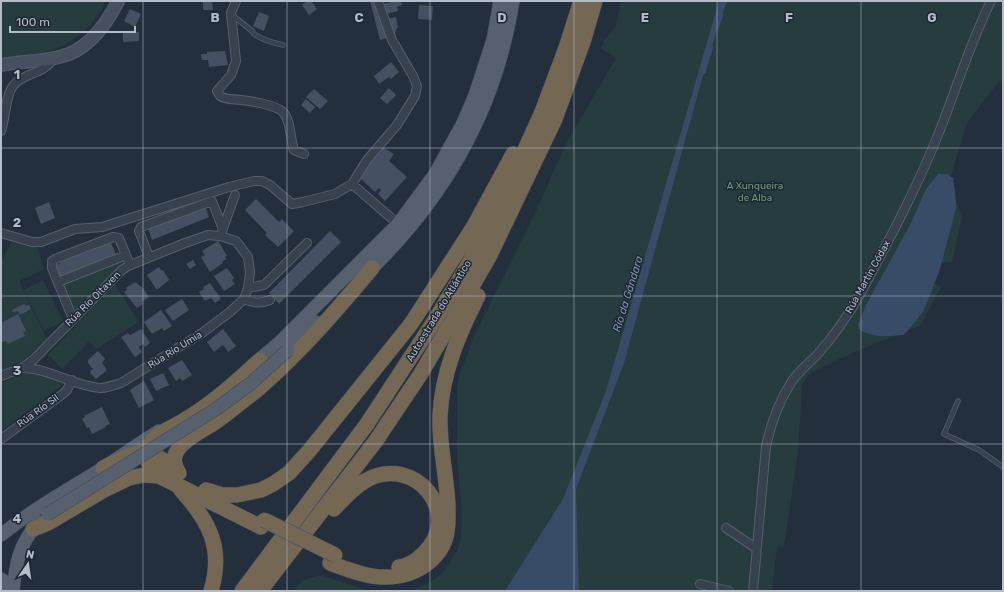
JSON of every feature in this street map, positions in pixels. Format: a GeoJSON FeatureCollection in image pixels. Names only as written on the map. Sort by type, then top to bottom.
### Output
{"type":"FeatureCollection","features":[{"type":"Feature","properties":{"kind":"highway","name":"Autoestrada do Atlántico"},"geometry":{"type":"LineString","coordinates":[[242,591],[367,424],[435,320],[468,265],[508,187],[542,112],[559,68],[581,1]]}},
{"type":"Feature","properties":{"kind":"highway","name":"Autoestrada do Atlántico"},"geometry":{"type":"LineString","coordinates":[[260,591],[375,442],[420,375],[490,255],[555,119],[584,39],[595,1]]}},
{"type":"Feature","properties":{"kind":"highway"},"geometry":{"type":"LineString","coordinates":[[33,529],[48,523],[104,490],[129,478],[144,475],[177,479],[222,495],[237,496],[261,490],[273,484],[289,472],[309,450],[411,324],[474,226],[559,68]]}},
{"type":"Feature","properties":{"kind":"highway"},"geometry":{"type":"LineString","coordinates":[[177,479],[367,576],[386,578],[406,575],[425,566],[436,556],[445,540],[449,523],[447,485],[442,453],[440,417],[446,374],[460,332],[548,151],[555,119]]}},
{"type":"Feature","properties":{"kind":"highway"},"geometry":{"type":"LineString","coordinates":[[177,479],[174,460],[179,448],[190,438],[221,419],[291,359],[339,308],[372,268]]}},
{"type":"Feature","properties":{"kind":"highway"},"geometry":{"type":"LineString","coordinates":[[159,476],[149,466],[148,462],[149,446],[155,439],[191,417],[224,393],[260,360]]}},
{"type":"Feature","properties":{"kind":"highway"},"geometry":{"type":"LineString","coordinates":[[103,468],[137,452],[148,453],[161,458],[177,479],[209,528],[214,543],[216,562],[214,581],[211,591]]}},
{"type":"Feature","properties":{"kind":"highway"},"geometry":{"type":"LineString","coordinates":[[268,591],[330,513],[351,492],[366,481],[382,474],[398,473],[421,483],[436,502],[439,521],[437,533],[428,549],[420,557],[408,564],[390,568],[375,567],[332,559]]}},
{"type":"Feature","properties":{"kind":"highway"},"geometry":{"type":"LineString","coordinates":[[206,490],[262,523]]}},
{"type":"Feature","properties":{"kind":"main road"},"geometry":{"type":"LineString","coordinates":[[1,535],[26,515],[103,468],[140,442],[179,418],[260,360],[280,342],[398,224],[435,174],[463,123],[475,95],[493,40],[500,1]]}},
{"type":"Feature","properties":{"kind":"main road"},"geometry":{"type":"LineString","coordinates":[[13,591],[18,556],[24,542],[33,529],[48,514],[216,409],[250,384],[288,350],[372,268],[412,225],[441,188],[478,123],[497,69],[510,21],[513,1]]}},
{"type":"Feature","properties":{"kind":"main road"},"geometry":{"type":"LineString","coordinates":[[1,579],[5,582],[9,591]]}},
{"type":"Feature","properties":{"kind":"street"},"geometry":{"type":"LineString","coordinates":[[1,65],[60,57],[75,51],[91,40],[105,23],[118,1]]}},
{"type":"Feature","properties":{"kind":"street"},"geometry":{"type":"LineString","coordinates":[[236,1],[231,13],[236,60],[231,75],[217,91],[219,96],[224,98],[248,100],[277,108],[283,112],[288,119],[291,142],[294,150],[304,154]]}},
{"type":"Feature","properties":{"kind":"street"},"geometry":{"type":"LineString","coordinates":[[1,233],[32,242],[42,242],[75,229],[102,227],[229,187],[254,181],[262,181],[270,185],[292,204],[335,194],[352,184],[367,160],[397,125],[415,96],[417,86],[413,76],[392,40],[378,1]]}},
{"type":"Feature","properties":{"kind":"street","name":"Rúa Martín Códax"},"geometry":{"type":"LineString","coordinates":[[753,591],[766,446],[777,409],[798,373],[816,356],[844,320],[861,292],[906,207],[940,130],[972,40],[991,1]]}},
{"type":"Feature","properties":{"kind":"street"},"geometry":{"type":"LineString","coordinates":[[1,131],[13,85],[20,79],[38,72],[47,66],[53,58]]}},
{"type":"Feature","properties":{"kind":"street"},"geometry":{"type":"LineString","coordinates":[[352,184],[398,224]]}},
{"type":"Feature","properties":{"kind":"street"},"geometry":{"type":"LineString","coordinates":[[222,232],[235,194]]}},
{"type":"Feature","properties":{"kind":"street"},"geometry":{"type":"LineString","coordinates":[[149,257],[139,231],[141,227],[212,201],[222,232],[236,241],[248,257],[250,272],[248,288],[244,299],[262,303],[270,300]]}},
{"type":"Feature","properties":{"kind":"street","name":"Rúa Río Oitaven"},"geometry":{"type":"LineString","coordinates":[[22,368],[34,359],[122,270],[130,265],[200,237],[222,232]]}},
{"type":"Feature","properties":{"kind":"street"},"geometry":{"type":"LineString","coordinates":[[73,319],[52,268],[52,262],[55,259],[113,237],[119,238],[130,265]]}},
{"type":"Feature","properties":{"kind":"street"},"geometry":{"type":"LineString","coordinates":[[248,288],[264,284],[307,243]]}},
{"type":"Feature","properties":{"kind":"street"},"geometry":{"type":"LineString","coordinates":[[58,282],[126,255]]}},
{"type":"Feature","properties":{"kind":"street","name":"Rúa Río Umia"},"geometry":{"type":"LineString","coordinates":[[22,368],[40,370],[101,388],[113,386],[121,383],[202,333],[244,299]]}},
{"type":"Feature","properties":{"kind":"street"},"geometry":{"type":"LineString","coordinates":[[1,376],[22,368]]}},
{"type":"Feature","properties":{"kind":"street","name":"Rúa Río Sil"},"geometry":{"type":"LineString","coordinates":[[1,439],[67,390],[72,380]]}},
{"type":"Feature","properties":{"kind":"street"},"geometry":{"type":"LineString","coordinates":[[726,528],[757,549]]}},
{"type":"Feature","properties":{"kind":"street"},"geometry":{"type":"LineString","coordinates":[[700,584],[729,591]]}},
{"type":"Feature","properties":{"kind":"lane"},"geometry":{"type":"LineString","coordinates":[[231,13],[259,37],[273,43],[283,45]]}},
{"type":"Feature","properties":{"kind":"lane"},"geometry":{"type":"LineString","coordinates":[[958,401],[944,434],[979,450],[1003,467]]}},
{"type":"Feature","properties":{"kind":"green space"},"geometry":{"type":"Polygon","coordinates":[[[1,1],[106,1],[89,26],[75,39],[66,44],[42,53],[1,57],[1,1]]]}},
{"type":"Feature","properties":{"kind":"green space","name":"A Xunqueira de Alba"},"geometry":{"type":"Polygon","coordinates":[[[621,1],[1003,1],[1003,79],[991,91],[967,123],[950,179],[962,218],[952,262],[929,262],[928,279],[941,287],[921,325],[845,356],[809,374],[802,385],[798,452],[784,547],[777,546],[772,591],[404,591],[416,589],[434,580],[448,566],[457,551],[461,539],[462,516],[457,457],[457,384],[475,334],[534,215],[566,144],[616,58],[600,48],[604,43],[603,41],[616,26],[621,1]]]}},
{"type":"Feature","properties":{"kind":"green space"},"geometry":{"type":"Polygon","coordinates":[[[13,240],[37,247],[44,269],[19,281],[47,339],[25,359],[1,371],[1,261],[13,240]]]}},
{"type":"Feature","properties":{"kind":"green space"},"geometry":{"type":"Polygon","coordinates":[[[120,261],[121,265],[77,309],[73,310],[64,286],[67,281],[120,261]]]}},
{"type":"Feature","properties":{"kind":"green space"},"geometry":{"type":"Polygon","coordinates":[[[43,280],[63,321],[44,331],[24,290],[43,280]]]}},
{"type":"Feature","properties":{"kind":"green space"},"geometry":{"type":"Polygon","coordinates":[[[115,285],[139,322],[96,349],[89,341],[62,369],[48,355],[115,285]]]}},
{"type":"Feature","properties":{"kind":"green space"},"geometry":{"type":"Polygon","coordinates":[[[24,374],[49,377],[57,381],[60,384],[60,387],[1,431],[1,383],[24,374]]]}},
{"type":"Feature","properties":{"kind":"green space"},"geometry":{"type":"Polygon","coordinates":[[[321,575],[369,591],[293,591],[303,580],[321,575]]]}},
{"type":"Feature","properties":{"kind":"water"},"geometry":{"type":"Polygon","coordinates":[[[719,1],[727,1],[703,75],[624,363],[576,489],[579,591],[505,591],[563,499],[606,391],[719,1]]]}},
{"type":"Feature","properties":{"kind":"water"},"geometry":{"type":"Polygon","coordinates":[[[938,174],[947,174],[953,178],[956,208],[940,269],[923,312],[904,335],[881,336],[865,333],[860,330],[858,325],[866,305],[911,223],[926,189],[938,174]]]}},
{"type":"Feature","properties":{"kind":"building"},"geometry":{"type":"Polygon","coordinates":[[[203,1],[212,1],[213,10],[203,10],[203,1]]]}},
{"type":"Feature","properties":{"kind":"building"},"geometry":{"type":"Polygon","coordinates":[[[307,1],[311,1],[317,9],[309,15],[302,5],[307,1]]]}},
{"type":"Feature","properties":{"kind":"building"},"geometry":{"type":"Polygon","coordinates":[[[370,1],[376,1],[387,38],[380,40],[370,1]]]}},
{"type":"Feature","properties":{"kind":"building"},"geometry":{"type":"Polygon","coordinates":[[[401,1],[402,5],[397,7],[398,11],[386,14],[383,4],[401,1]]]}},
{"type":"Feature","properties":{"kind":"building"},"geometry":{"type":"Polygon","coordinates":[[[419,5],[433,6],[432,20],[418,19],[419,5]]]}},
{"type":"Feature","properties":{"kind":"building"},"geometry":{"type":"Polygon","coordinates":[[[130,9],[141,14],[135,27],[124,21],[130,9]]]}},
{"type":"Feature","properties":{"kind":"building"},"geometry":{"type":"Polygon","coordinates":[[[259,12],[269,16],[264,31],[253,26],[259,12]]]}},
{"type":"Feature","properties":{"kind":"building"},"geometry":{"type":"Polygon","coordinates":[[[396,17],[398,28],[395,33],[391,34],[388,19],[396,17]]]}},
{"type":"Feature","properties":{"kind":"building"},"geometry":{"type":"Polygon","coordinates":[[[139,32],[139,41],[123,42],[123,33],[139,32]]]}},
{"type":"Feature","properties":{"kind":"building"},"geometry":{"type":"Polygon","coordinates":[[[225,51],[228,65],[209,67],[208,60],[202,60],[201,54],[207,54],[207,52],[225,51]]]}},
{"type":"Feature","properties":{"kind":"building"},"geometry":{"type":"Polygon","coordinates":[[[391,62],[399,72],[391,79],[389,77],[379,84],[374,76],[391,62]]]}},
{"type":"Feature","properties":{"kind":"building"},"geometry":{"type":"Polygon","coordinates":[[[389,88],[396,95],[387,104],[380,98],[389,88]]]}},
{"type":"Feature","properties":{"kind":"building"},"geometry":{"type":"Polygon","coordinates":[[[314,89],[328,101],[320,109],[306,97],[314,89]]]}},
{"type":"Feature","properties":{"kind":"building"},"geometry":{"type":"Polygon","coordinates":[[[306,99],[315,107],[310,113],[301,105],[306,99]]]}},
{"type":"Feature","properties":{"kind":"building"},"geometry":{"type":"Polygon","coordinates":[[[382,147],[394,154],[389,161],[407,177],[385,201],[378,194],[381,190],[379,188],[375,192],[360,178],[367,165],[382,147]]]}},
{"type":"Feature","properties":{"kind":"building"},"geometry":{"type":"Polygon","coordinates":[[[256,199],[279,222],[282,219],[294,231],[278,247],[265,235],[267,233],[245,210],[256,199]]]}},
{"type":"Feature","properties":{"kind":"building"},"geometry":{"type":"Polygon","coordinates":[[[49,202],[55,218],[41,224],[35,208],[49,202]]]}},
{"type":"Feature","properties":{"kind":"building"},"geometry":{"type":"Polygon","coordinates":[[[205,206],[209,217],[152,240],[148,229],[154,227],[153,225],[205,206]]]}},
{"type":"Feature","properties":{"kind":"building"},"geometry":{"type":"Polygon","coordinates":[[[330,231],[341,242],[279,304],[269,293],[330,231]]]}},
{"type":"Feature","properties":{"kind":"building"},"geometry":{"type":"Polygon","coordinates":[[[218,241],[227,256],[222,262],[223,263],[210,272],[201,257],[205,255],[202,251],[218,241]]]}},
{"type":"Feature","properties":{"kind":"building"},"geometry":{"type":"Polygon","coordinates":[[[105,243],[106,245],[111,243],[116,254],[60,277],[55,265],[61,263],[61,261],[90,251],[89,249],[105,243]]]}},
{"type":"Feature","properties":{"kind":"building"},"geometry":{"type":"Polygon","coordinates":[[[193,260],[196,265],[190,269],[186,264],[193,260]]]}},
{"type":"Feature","properties":{"kind":"building"},"geometry":{"type":"Polygon","coordinates":[[[159,267],[162,271],[163,270],[169,280],[157,290],[147,275],[159,267]]]}},
{"type":"Feature","properties":{"kind":"building"},"geometry":{"type":"Polygon","coordinates":[[[227,268],[234,278],[232,280],[235,284],[224,291],[214,276],[227,268]]]}},
{"type":"Feature","properties":{"kind":"building"},"geometry":{"type":"Polygon","coordinates":[[[135,282],[143,288],[149,297],[137,308],[124,292],[127,290],[126,288],[135,282]]]}},
{"type":"Feature","properties":{"kind":"building"},"geometry":{"type":"Polygon","coordinates":[[[210,283],[221,299],[215,303],[211,298],[205,301],[199,292],[204,289],[203,287],[210,283]]]}},
{"type":"Feature","properties":{"kind":"building"},"geometry":{"type":"Polygon","coordinates":[[[182,299],[189,310],[173,321],[165,310],[182,299]]]}},
{"type":"Feature","properties":{"kind":"building"},"geometry":{"type":"Polygon","coordinates":[[[24,304],[26,306],[29,305],[31,309],[20,315],[18,311],[13,312],[12,310],[24,304]]]}},
{"type":"Feature","properties":{"kind":"building"},"geometry":{"type":"Polygon","coordinates":[[[161,310],[172,326],[164,331],[162,328],[152,334],[144,322],[161,310]]]}},
{"type":"Feature","properties":{"kind":"building"},"geometry":{"type":"Polygon","coordinates":[[[18,314],[26,331],[23,332],[25,336],[8,344],[6,341],[2,342],[1,323],[18,314]]]}},
{"type":"Feature","properties":{"kind":"building"},"geometry":{"type":"Polygon","coordinates":[[[141,329],[150,343],[145,347],[143,344],[139,347],[142,352],[135,357],[121,337],[128,333],[130,335],[141,329]]]}},
{"type":"Feature","properties":{"kind":"building"},"geometry":{"type":"Polygon","coordinates":[[[223,329],[236,346],[228,352],[223,345],[214,352],[207,342],[223,329]]]}},
{"type":"Feature","properties":{"kind":"building"},"geometry":{"type":"Polygon","coordinates":[[[98,351],[105,359],[102,363],[106,368],[106,371],[96,379],[90,373],[93,369],[88,363],[88,360],[98,351]]]}},
{"type":"Feature","properties":{"kind":"building"},"geometry":{"type":"Polygon","coordinates":[[[182,360],[192,375],[182,381],[180,378],[176,381],[168,368],[182,360]]]}},
{"type":"Feature","properties":{"kind":"building"},"geometry":{"type":"Polygon","coordinates":[[[163,373],[169,385],[156,391],[150,379],[163,373]]]}},
{"type":"Feature","properties":{"kind":"building"},"geometry":{"type":"Polygon","coordinates":[[[144,381],[154,400],[139,408],[130,390],[144,381]]]}},
{"type":"Feature","properties":{"kind":"building"},"geometry":{"type":"Polygon","coordinates":[[[102,407],[110,424],[92,434],[89,427],[87,428],[82,419],[85,417],[84,416],[102,407]]]}},
{"type":"Feature","properties":{"kind":"waterway","name":"Río da Gándara"},"geometry":{"type":"LineString","coordinates":[[717,29],[722,15]]}},
{"type":"Feature","properties":{"kind":"waterway","name":"Río da Gándara"},"geometry":{"type":"LineString","coordinates":[[704,73],[712,47]]}}]}
